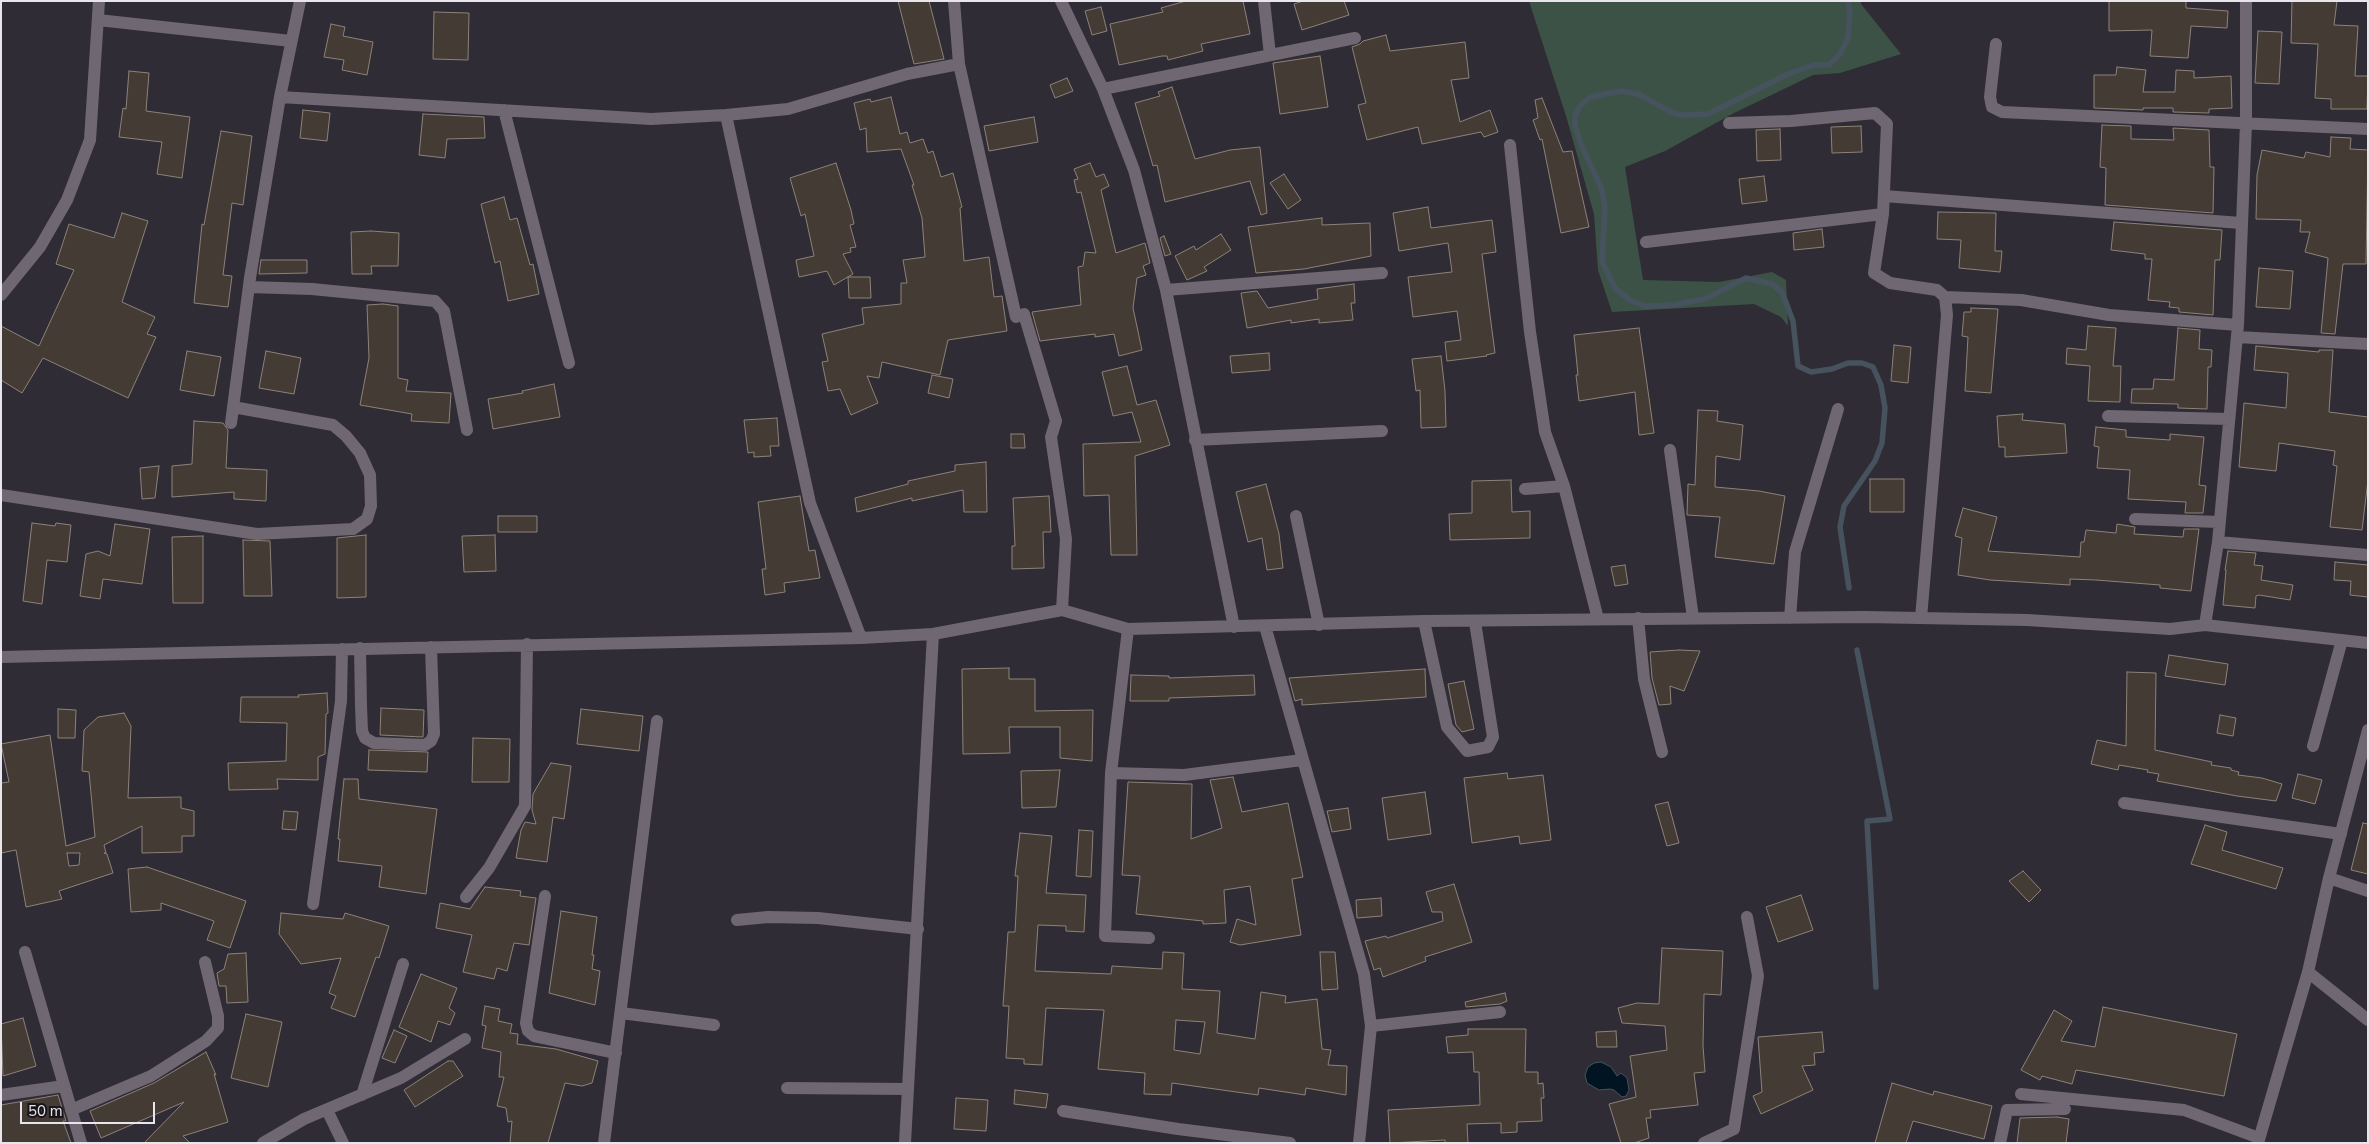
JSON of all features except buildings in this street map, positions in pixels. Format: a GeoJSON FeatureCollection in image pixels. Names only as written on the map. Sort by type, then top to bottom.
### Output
{"type":"FeatureCollection","features":[{"type":"Feature","properties":{"kind":"street"},"geometry":{"type":"LineString","coordinates":[[1,295],[40,247],[67,200],[90,140],[99,1]]}},
{"type":"Feature","properties":{"kind":"street"},"geometry":{"type":"LineString","coordinates":[[231,423],[249,287],[280,97],[300,1]]}},
{"type":"Feature","properties":{"kind":"street"},"geometry":{"type":"LineString","coordinates":[[954,1],[959,64],[1016,317],[1024,314],[1056,422],[1052,437],[1066,539],[1062,610]]}},
{"type":"Feature","properties":{"kind":"street"},"geometry":{"type":"LineString","coordinates":[[1060,1],[1103,89],[1134,170],[1166,290],[1234,627]]}},
{"type":"Feature","properties":{"kind":"street"},"geometry":{"type":"LineString","coordinates":[[1264,1],[1270,55]]}},
{"type":"Feature","properties":{"kind":"street"},"geometry":{"type":"LineString","coordinates":[[2205,624],[2218,542],[2237,331],[2246,123],[2246,1]]}},
{"type":"Feature","properties":{"kind":"street"},"geometry":{"type":"LineString","coordinates":[[98,20],[291,41]]}},
{"type":"Feature","properties":{"kind":"street"},"geometry":{"type":"LineString","coordinates":[[1103,89],[1355,38]]}},
{"type":"Feature","properties":{"kind":"street"},"geometry":{"type":"LineString","coordinates":[[1996,44],[1990,97],[1992,107],[2002,112],[2368,129]]}},
{"type":"Feature","properties":{"kind":"street"},"geometry":{"type":"LineString","coordinates":[[280,97],[651,119],[726,116],[788,109],[907,74],[959,64]]}},
{"type":"Feature","properties":{"kind":"street"},"geometry":{"type":"LineString","coordinates":[[504,110],[569,363]]}},
{"type":"Feature","properties":{"kind":"street"},"geometry":{"type":"LineString","coordinates":[[1729,123],[1792,121],[1875,113],[1887,124],[1883,214],[1874,273],[1890,283],[1936,290],[1946,297],[2021,300],[2109,315],[2237,331],[2368,344]]}},
{"type":"Feature","properties":{"kind":"street"},"geometry":{"type":"LineString","coordinates":[[726,116],[810,503],[861,638]]}},
{"type":"Feature","properties":{"kind":"street"},"geometry":{"type":"LineString","coordinates":[[1510,145],[1530,332],[1545,432],[1564,486],[1598,619]]}},
{"type":"Feature","properties":{"kind":"street"},"geometry":{"type":"LineString","coordinates":[[1884,196],[2241,223]]}},
{"type":"Feature","properties":{"kind":"street"},"geometry":{"type":"LineString","coordinates":[[1646,242],[1883,214]]}},
{"type":"Feature","properties":{"kind":"street"},"geometry":{"type":"LineString","coordinates":[[1166,290],[1382,273]]}},
{"type":"Feature","properties":{"kind":"street"},"geometry":{"type":"LineString","coordinates":[[249,287],[312,289],[435,302],[444,311],[467,430]]}},
{"type":"Feature","properties":{"kind":"street"},"geometry":{"type":"LineString","coordinates":[[1921,618],[1947,315],[1946,297]]}},
{"type":"Feature","properties":{"kind":"street"},"geometry":{"type":"LineString","coordinates":[[1,495],[172,523],[257,534],[353,529],[367,519],[371,506],[370,475],[360,453],[346,436],[333,425],[232,407]]}},
{"type":"Feature","properties":{"kind":"street"},"geometry":{"type":"LineString","coordinates":[[1790,618],[1795,552],[1838,409]]}},
{"type":"Feature","properties":{"kind":"street"},"geometry":{"type":"LineString","coordinates":[[2108,416],[2229,419]]}},
{"type":"Feature","properties":{"kind":"street"},"geometry":{"type":"LineString","coordinates":[[1195,440],[1382,431]]}},
{"type":"Feature","properties":{"kind":"street"},"geometry":{"type":"LineString","coordinates":[[1670,450],[1693,618]]}},
{"type":"Feature","properties":{"kind":"street"},"geometry":{"type":"LineString","coordinates":[[1525,489],[1564,486]]}},
{"type":"Feature","properties":{"kind":"street"},"geometry":{"type":"LineString","coordinates":[[1296,516],[1319,625]]}},
{"type":"Feature","properties":{"kind":"street"},"geometry":{"type":"LineString","coordinates":[[2135,519],[2219,522]]}},
{"type":"Feature","properties":{"kind":"street"},"geometry":{"type":"LineString","coordinates":[[2218,542],[2368,555]]}},
{"type":"Feature","properties":{"kind":"street"},"geometry":{"type":"LineString","coordinates":[[1,657],[861,638],[932,634],[1062,610],[1128,630],[1638,618],[1921,618],[2027,620],[2170,629],[2205,624],[2368,643]]}},
{"type":"Feature","properties":{"kind":"street"},"geometry":{"type":"LineString","coordinates":[[1638,618],[1644,679],[1662,752]]}},
{"type":"Feature","properties":{"kind":"street"},"geometry":{"type":"LineString","coordinates":[[1424,622],[1446,727],[1467,751],[1488,747],[1493,738],[1475,622]]}},
{"type":"Feature","properties":{"kind":"street"},"geometry":{"type":"LineString","coordinates":[[1265,626],[1364,974],[1371,1026],[1359,1143]]}},
{"type":"Feature","properties":{"kind":"street"},"geometry":{"type":"LineString","coordinates":[[1128,630],[1111,773],[1104,936],[1150,938]]}},
{"type":"Feature","properties":{"kind":"street"},"geometry":{"type":"LineString","coordinates":[[905,1143],[918,929],[932,634]]}},
{"type":"Feature","properties":{"kind":"street"},"geometry":{"type":"LineString","coordinates":[[2313,746],[2342,640]]}},
{"type":"Feature","properties":{"kind":"street"},"geometry":{"type":"LineString","coordinates":[[466,896],[488,868],[525,806],[526,644]]}},
{"type":"Feature","properties":{"kind":"street"},"geometry":{"type":"LineString","coordinates":[[360,648],[362,723],[366,738],[374,743],[425,745],[431,741],[434,734],[431,646]]}},
{"type":"Feature","properties":{"kind":"street"},"geometry":{"type":"LineString","coordinates":[[313,904],[341,701],[342,649]]}},
{"type":"Feature","properties":{"kind":"street"},"geometry":{"type":"LineString","coordinates":[[604,1143],[657,721]]}},
{"type":"Feature","properties":{"kind":"street"},"geometry":{"type":"LineString","coordinates":[[2021,1094],[2184,1110],[2258,1140],[2308,972],[2329,878],[2368,730]]}},
{"type":"Feature","properties":{"kind":"street"},"geometry":{"type":"LineString","coordinates":[[1111,773],[1184,775],[1302,760]]}},
{"type":"Feature","properties":{"kind":"street"},"geometry":{"type":"LineString","coordinates":[[2124,803],[2341,834]]}},
{"type":"Feature","properties":{"kind":"street"},"geometry":{"type":"LineString","coordinates":[[2329,878],[2368,891]]}},
{"type":"Feature","properties":{"kind":"street"},"geometry":{"type":"LineString","coordinates":[[545,896],[526,1023],[528,1031],[534,1036],[616,1053]]}},
{"type":"Feature","properties":{"kind":"street"},"geometry":{"type":"LineString","coordinates":[[737,920],[768,917],[818,918],[918,929]]}},
{"type":"Feature","properties":{"kind":"street"},"geometry":{"type":"LineString","coordinates":[[1704,1143],[1734,1129],[1758,976],[1747,917]]}},
{"type":"Feature","properties":{"kind":"street"},"geometry":{"type":"LineString","coordinates":[[26,952],[81,1143]]}},
{"type":"Feature","properties":{"kind":"street"},"geometry":{"type":"LineString","coordinates":[[71,1110],[151,1076],[206,1041],[218,1028],[218,1016],[205,962]]}},
{"type":"Feature","properties":{"kind":"street"},"geometry":{"type":"LineString","coordinates":[[362,1095],[403,964]]}},
{"type":"Feature","properties":{"kind":"street"},"geometry":{"type":"LineString","coordinates":[[2308,972],[2368,1020]]}},
{"type":"Feature","properties":{"kind":"street"},"geometry":{"type":"LineString","coordinates":[[1371,1026],[1500,1012]]}},
{"type":"Feature","properties":{"kind":"street"},"geometry":{"type":"LineString","coordinates":[[621,1013],[714,1025]]}},
{"type":"Feature","properties":{"kind":"street"},"geometry":{"type":"LineString","coordinates":[[263,1143],[304,1119],[401,1078],[466,1039]]}},
{"type":"Feature","properties":{"kind":"street"},"geometry":{"type":"LineString","coordinates":[[1,1095],[64,1086]]}},
{"type":"Feature","properties":{"kind":"street"},"geometry":{"type":"LineString","coordinates":[[787,1088],[908,1089]]}},
{"type":"Feature","properties":{"kind":"street"},"geometry":{"type":"LineString","coordinates":[[2000,1143],[2007,1110],[2065,1109]]}},
{"type":"Feature","properties":{"kind":"street"},"geometry":{"type":"LineString","coordinates":[[327,1110],[343,1143]]}},
{"type":"Feature","properties":{"kind":"street"},"geometry":{"type":"LineString","coordinates":[[1063,1111],[1178,1129],[1290,1143]]}},
{"type":"Feature","properties":{"kind":"green space"},"geometry":{"type":"Polygon","coordinates":[[[1529,1],[1861,1],[1861,4],[1901,54],[1840,73],[1813,75],[1734,113],[1665,151],[1625,167],[1643,280],[1719,282],[1772,272],[1786,280],[1788,326],[1781,317],[1754,304],[1612,312],[1598,270],[1594,214],[1566,116],[1529,1]]]}},
{"type":"Feature","properties":{"kind":"water"},"geometry":{"type":"Polygon","coordinates":[[[1601,1062],[1611,1067],[1617,1076],[1621,1073],[1627,1078],[1629,1090],[1626,1096],[1622,1097],[1610,1089],[1599,1090],[1587,1083],[1585,1075],[1588,1067],[1594,1063],[1601,1062]]]}},
{"type":"Feature","properties":{"kind":"waterway"},"geometry":{"type":"LineString","coordinates":[[1848,1],[1850,13],[1848,38],[1840,54],[1829,65],[1814,65],[1788,74],[1708,114],[1683,115],[1673,113],[1638,94],[1621,91],[1590,97],[1580,106],[1575,116],[1575,126],[1582,147],[1601,187],[1605,207],[1602,262],[1615,288],[1630,300],[1644,306],[1673,305],[1705,299],[1746,278],[1772,284],[1782,292],[1793,321],[1798,366],[1811,372],[1832,369],[1848,363],[1862,363],[1873,367],[1881,385],[1885,408],[1882,443],[1875,461],[1844,506],[1840,527],[1849,588]]}},
{"type":"Feature","properties":{"kind":"waterway"},"geometry":{"type":"LineString","coordinates":[[1857,650],[1890,819],[1867,821],[1876,987]]}}]}
